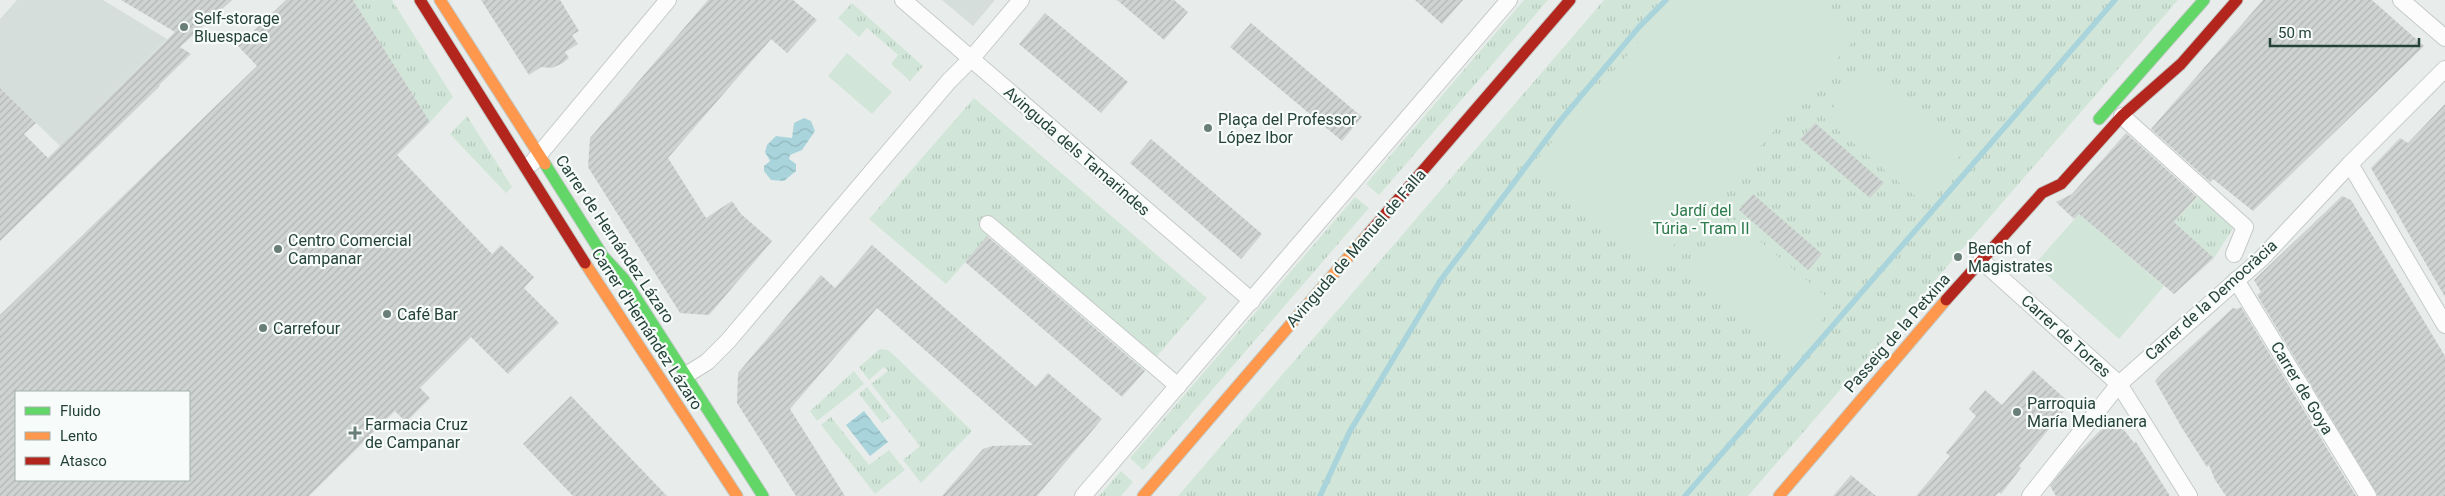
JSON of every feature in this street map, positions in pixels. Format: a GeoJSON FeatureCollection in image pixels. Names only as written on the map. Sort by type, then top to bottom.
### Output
{"type":"FeatureCollection","features":[{"type":"Feature","properties":{"kind":"main road","name":"Carrer d'Hernández Lázaro"},"geometry":{"type":"LineString","coordinates":[[420,0],[650,365],[737,496]]}},
{"type":"Feature","properties":{"kind":"main road","name":"Carrer de Hernández Lázaro"},"geometry":{"type":"LineString","coordinates":[[440,0],[603,256],[624,278],[763,496]]}},
{"type":"Feature","properties":{"kind":"main road","name":"Avinguda de Manuel de Falla"},"geometry":{"type":"LineString","coordinates":[[1143,496],[1570,0]]}},
{"type":"Feature","properties":{"kind":"main road"},"geometry":{"type":"LineString","coordinates":[[2092,126],[2204,0]]}},
{"type":"Feature","properties":{"kind":"main road","name":"Passeig de la Petxina"},"geometry":{"type":"LineString","coordinates":[[1779,496],[1981,260],[2042,194],[2061,184],[2122,116],[2182,64],[2237,0]]}},
{"type":"Feature","properties":{"kind":"main road","name":"Passeig de la Petxina"},"geometry":{"type":"LineString","coordinates":[[2042,194],[2050,174]]}},
{"type":"Feature","properties":{"kind":"main road"},"geometry":{"type":"LineString","coordinates":[[650,365],[668,376],[678,378],[686,375]]}},
{"type":"Feature","properties":{"kind":"street"},"geometry":{"type":"LineString","coordinates":[[527,169],[668,0]]}},
{"type":"Feature","properties":{"kind":"street","name":"Avinguda dels Tamarindes"},"geometry":{"type":"LineString","coordinates":[[903,0],[1252,301]]}},
{"type":"Feature","properties":{"kind":"street"},"geometry":{"type":"LineString","coordinates":[[686,375],[707,362],[728,341],[949,81],[971,59],[1021,0]]}},
{"type":"Feature","properties":{"kind":"street"},"geometry":{"type":"LineString","coordinates":[[1084,496],[1509,0]]}},
{"type":"Feature","properties":{"kind":"street"},"geometry":{"type":"LineString","coordinates":[[2401,0],[2445,38]]}},
{"type":"Feature","properties":{"kind":"street","name":"Carrer de la Democràcia"},"geometry":{"type":"LineString","coordinates":[[2030,496],[2119,384],[2262,258],[2350,164],[2445,69]]}},
{"type":"Feature","properties":{"kind":"street"},"geometry":{"type":"LineString","coordinates":[[2122,116],[2245,227],[2234,254]]}},
{"type":"Feature","properties":{"kind":"street"},"geometry":{"type":"LineString","coordinates":[[2350,164],[2445,325]]}},
{"type":"Feature","properties":{"kind":"street"},"geometry":{"type":"LineString","coordinates":[[988,224],[1178,386]]}},
{"type":"Feature","properties":{"kind":"street","name":"Carrer de Torres"},"geometry":{"type":"LineString","coordinates":[[1981,260],[2119,384],[2189,496]]}},
{"type":"Feature","properties":{"kind":"street","name":"Carrer de Goya"},"geometry":{"type":"LineString","coordinates":[[2236,280],[2368,496]]}},
{"type":"Feature","properties":{"kind":"shaded area"},"geometry":{"type":"Polygon","coordinates":[[[17,0],[103,0],[167,39],[60,146],[0,88],[0,19],[17,0]]]}},
{"type":"Feature","properties":{"kind":"shaded area"},"geometry":{"type":"Polygon","coordinates":[[[942,0],[995,0],[973,26],[942,0]]]}},
{"type":"Feature","properties":{"kind":"green space"},"geometry":{"type":"Polygon","coordinates":[[[353,0],[392,0],[453,97],[430,122],[353,0]]]}},
{"type":"Feature","properties":{"kind":"green space"},"geometry":{"type":"Polygon","coordinates":[[[1524,0],[1548,0],[1379,195],[1366,184],[1524,0]]]}},
{"type":"Feature","properties":{"kind":"green space","name":"Jardí del Túria - Tram II"},"geometry":{"type":"Polygon","coordinates":[[[1604,0],[2178,0],[1748,496],[1178,496],[1604,0]]]}},
{"type":"Feature","properties":{"kind":"green space"},"geometry":{"type":"Polygon","coordinates":[[[1675,0],[1819,0],[1859,34],[1654,268],[1533,164],[1675,0]]]}},
{"type":"Feature","properties":{"kind":"green space"},"geometry":{"type":"Polygon","coordinates":[[[852,3],[923,66],[910,81],[891,64],[898,55],[867,28],[859,37],[838,18],[852,3]]]}},
{"type":"Feature","properties":{"kind":"green space"},"geometry":{"type":"Polygon","coordinates":[[[847,53],[892,92],[872,114],[828,76],[847,53]]]}},
{"type":"Feature","properties":{"kind":"green space"},"geometry":{"type":"Polygon","coordinates":[[[1869,65],[1967,148],[1921,201],[1824,118],[1869,65]]]}},
{"type":"Feature","properties":{"kind":"green space"},"geometry":{"type":"Polygon","coordinates":[[[974,98],[1207,298],[1145,370],[989,235],[946,284],[869,219],[974,98]]]}},
{"type":"Feature","properties":{"kind":"green space"},"geometry":{"type":"Polygon","coordinates":[[[467,116],[512,187],[506,193],[450,134],[467,116]]]}},
{"type":"Feature","properties":{"kind":"green space"},"geometry":{"type":"Polygon","coordinates":[[[2201,194],[2236,224],[2214,258],[2174,222],[2201,194]]]}},
{"type":"Feature","properties":{"kind":"green space"},"geometry":{"type":"Polygon","coordinates":[[[1355,197],[1369,208],[1143,470],[1130,458],[1355,197]]]}},
{"type":"Feature","properties":{"kind":"green space"},"geometry":{"type":"Polygon","coordinates":[[[2079,214],[2164,286],[2119,339],[2035,264],[2079,214]]]}},
{"type":"Feature","properties":{"kind":"green space"},"geometry":{"type":"Polygon","coordinates":[[[1732,218],[1835,304],[1788,361],[1685,274],[1732,218]]]}},
{"type":"Feature","properties":{"kind":"green space"},"geometry":{"type":"Polygon","coordinates":[[[880,349],[888,350],[896,357],[972,431],[921,483],[903,460],[920,446],[871,384],[888,371],[884,367],[869,380],[859,367],[880,349]]]}},
{"type":"Feature","properties":{"kind":"green space"},"geometry":{"type":"Polygon","coordinates":[[[854,371],[864,384],[817,421],[810,411],[854,371]]]}},
{"type":"Feature","properties":{"kind":"green space"},"geometry":{"type":"Polygon","coordinates":[[[867,387],[891,417],[882,423],[859,394],[867,387]]]}},
{"type":"Feature","properties":{"kind":"green space"},"geometry":{"type":"Polygon","coordinates":[[[831,417],[869,465],[889,450],[905,470],[875,494],[821,425],[831,417]]]}},
{"type":"Feature","properties":{"kind":"green space"},"geometry":{"type":"Polygon","coordinates":[[[1121,471],[1133,482],[1121,496],[1099,496],[1121,471]]]}},
{"type":"Feature","properties":{"kind":"water"},"geometry":{"type":"Polygon","coordinates":[[[804,118],[811,121],[815,131],[802,150],[790,155],[789,159],[796,164],[796,171],[784,181],[771,180],[764,171],[764,166],[770,161],[765,152],[767,145],[776,136],[792,138],[794,123],[804,118]]]}},
{"type":"Feature","properties":{"kind":"water"},"geometry":{"type":"Polygon","coordinates":[[[864,411],[888,442],[870,456],[846,425],[864,411]]]}},
{"type":"Feature","properties":{"kind":"building"},"geometry":{"type":"Polygon","coordinates":[[[121,0],[232,0],[180,47],[191,54],[0,241],[0,88],[36,123],[24,134],[48,158],[175,32],[121,0]]]}},
{"type":"Feature","properties":{"kind":"building","name":"Centro Comercial Campanar"},"geometry":{"type":"Polygon","coordinates":[[[286,0],[353,0],[430,122],[397,155],[492,254],[501,245],[534,277],[524,288],[559,323],[508,374],[471,337],[420,388],[430,398],[406,422],[395,411],[309,496],[0,496],[0,315],[257,66],[238,46],[286,0]]]}},
{"type":"Feature","properties":{"kind":"building"},"geometry":{"type":"Polygon","coordinates":[[[481,0],[560,0],[579,31],[572,35],[578,44],[565,52],[569,58],[563,63],[552,68],[541,67],[529,75],[481,0]]]}},
{"type":"Feature","properties":{"kind":"building"},"geometry":{"type":"Polygon","coordinates":[[[708,0],[793,0],[817,20],[787,53],[771,39],[668,158],[706,218],[732,201],[741,214],[772,241],[709,315],[680,313],[588,167],[590,138],[708,0]]]}},
{"type":"Feature","properties":{"kind":"building"},"geometry":{"type":"Polygon","coordinates":[[[1117,0],[1174,0],[1188,12],[1164,40],[1117,0]]]}},
{"type":"Feature","properties":{"kind":"building"},"geometry":{"type":"Polygon","coordinates":[[[1415,0],[1463,0],[1442,24],[1415,0]]]}},
{"type":"Feature","properties":{"kind":"building"},"geometry":{"type":"Polygon","coordinates":[[[2263,0],[2372,0],[2424,46],[2253,211],[2213,179],[2210,182],[2151,129],[2263,0]]]}},
{"type":"Feature","properties":{"kind":"building"},"geometry":{"type":"Polygon","coordinates":[[[1045,13],[1128,82],[1101,113],[1019,44],[1045,13]]]}},
{"type":"Feature","properties":{"kind":"building"},"geometry":{"type":"Polygon","coordinates":[[[1251,23],[1362,117],[1342,141],[1230,47],[1251,23]]]}},
{"type":"Feature","properties":{"kind":"building"},"geometry":{"type":"Polygon","coordinates":[[[2445,104],[2445,297],[2371,168],[2400,138],[2408,143],[2445,104]]]}},
{"type":"Feature","properties":{"kind":"building"},"geometry":{"type":"Polygon","coordinates":[[[1815,123],[1884,183],[1870,198],[1800,139],[1815,123]]]}},
{"type":"Feature","properties":{"kind":"building"},"geometry":{"type":"Polygon","coordinates":[[[2126,133],[2197,197],[2174,222],[2214,258],[2174,294],[2079,214],[2074,219],[2056,202],[2072,194],[2126,133]]]}},
{"type":"Feature","properties":{"kind":"building"},"geometry":{"type":"Polygon","coordinates":[[[1151,139],[1262,234],[1241,259],[1130,163],[1151,139]]]}},
{"type":"Feature","properties":{"kind":"building"},"geometry":{"type":"Polygon","coordinates":[[[1753,194],[1822,254],[1808,270],[1739,210],[1753,194]]]}},
{"type":"Feature","properties":{"kind":"building"},"geometry":{"type":"Polygon","coordinates":[[[2342,196],[2351,200],[2445,356],[2445,496],[2378,496],[2257,295],[2261,292],[2254,280],[2342,196]]]}},
{"type":"Feature","properties":{"kind":"building"},"geometry":{"type":"Polygon","coordinates":[[[987,236],[1145,371],[1122,397],[965,262],[987,236]]]}},
{"type":"Feature","properties":{"kind":"building"},"geometry":{"type":"Polygon","coordinates":[[[872,245],[1036,387],[1048,373],[1102,419],[1037,496],[942,496],[983,449],[992,446],[1033,445],[877,308],[790,409],[845,496],[796,496],[737,403],[738,373],[821,275],[835,288],[872,245]]]}},
{"type":"Feature","properties":{"kind":"building"},"geometry":{"type":"Polygon","coordinates":[[[2241,307],[2356,496],[2226,496],[2215,480],[2209,465],[2207,467],[2182,428],[2155,381],[2233,308],[2241,307]]]}},
{"type":"Feature","properties":{"kind":"building"},"geometry":{"type":"Polygon","coordinates":[[[2033,370],[2070,403],[2019,466],[2021,468],[2001,494],[1999,492],[1995,496],[1916,496],[1950,456],[1946,453],[1976,416],[1969,409],[1985,390],[2002,405],[2033,370]]]}},
{"type":"Feature","properties":{"kind":"building"},"geometry":{"type":"Polygon","coordinates":[[[571,396],[667,496],[573,496],[523,444],[571,396]]]}},
{"type":"Feature","properties":{"kind":"building"},"geometry":{"type":"Polygon","coordinates":[[[2114,417],[2134,443],[2136,442],[2170,496],[2056,496],[2050,486],[2074,456],[2114,417]]]}},
{"type":"Feature","properties":{"kind":"building"},"geometry":{"type":"Polygon","coordinates":[[[1851,475],[1876,496],[1833,496],[1851,475]]]}},
{"type":"Feature","properties":{"kind":"waterway"},"geometry":{"type":"LineString","coordinates":[[1320,496],[1350,431],[1440,281],[1560,121],[1639,27],[1666,0]]}},
{"type":"Feature","properties":{"kind":"waterway"},"geometry":{"type":"LineString","coordinates":[[1685,496],[2115,0]]}},
{"type":"Feature","properties":{"kind":"traffic: fast"},"geometry":{"type":"LineString","coordinates":[[2099,119],[2204,0]]}},
{"type":"Feature","properties":{"kind":"traffic: fast"},"geometry":{"type":"LineString","coordinates":[[545,164],[603,256],[624,279],[763,496]]}},
{"type":"Feature","properties":{"kind":"traffic: slow"},"geometry":{"type":"LineString","coordinates":[[440,0],[545,164]]}},
{"type":"Feature","properties":{"kind":"traffic: slow"},"geometry":{"type":"LineString","coordinates":[[1143,496],[1369,233]]}},
{"type":"Feature","properties":{"kind":"traffic: slow"},"geometry":{"type":"LineString","coordinates":[[585,263],[737,496]]}},
{"type":"Feature","properties":{"kind":"traffic: slow"},"geometry":{"type":"LineString","coordinates":[[1779,496],[1946,300]]}},
{"type":"Feature","properties":{"kind":"traffic: jam"},"geometry":{"type":"LineString","coordinates":[[420,0],[585,263]]}},
{"type":"Feature","properties":{"kind":"traffic: jam"},"geometry":{"type":"LineString","coordinates":[[1369,233],[1570,0]]}},
{"type":"Feature","properties":{"kind":"traffic: jam"},"geometry":{"type":"LineString","coordinates":[[1946,300],[2042,193],[2061,184],[2122,116],[2181,64],[2237,0]]}},
{"type":"Feature","properties":{"kind":"place","name":"Self-storage Bluespace"},"geometry":{"type":"Point","coordinates":[184,27]}},
{"type":"Feature","properties":{"kind":"place","name":"Plaça del Professor López Ibor"},"geometry":{"type":"Point","coordinates":[1208,128]}},
{"type":"Feature","properties":{"kind":"place","name":"Centro Comercial Campanar"},"geometry":{"type":"Point","coordinates":[278,249]}},
{"type":"Feature","properties":{"kind":"place","name":"Bench of Magistrates"},"geometry":{"type":"Point","coordinates":[1958,257]}},
{"type":"Feature","properties":{"kind":"place","name":"Café Bar"},"geometry":{"type":"Point","coordinates":[387,314]}},
{"type":"Feature","properties":{"kind":"place","name":"Carrefour"},"geometry":{"type":"Point","coordinates":[263,328]}},
{"type":"Feature","properties":{"kind":"place","name":"Parroquia María Medianera"},"geometry":{"type":"Point","coordinates":[2017,412]}},
{"type":"Feature","properties":{"kind":"place","name":"Farmacia Cruz de Campanar"},"geometry":{"type":"Point","coordinates":[355,433]}}]}
